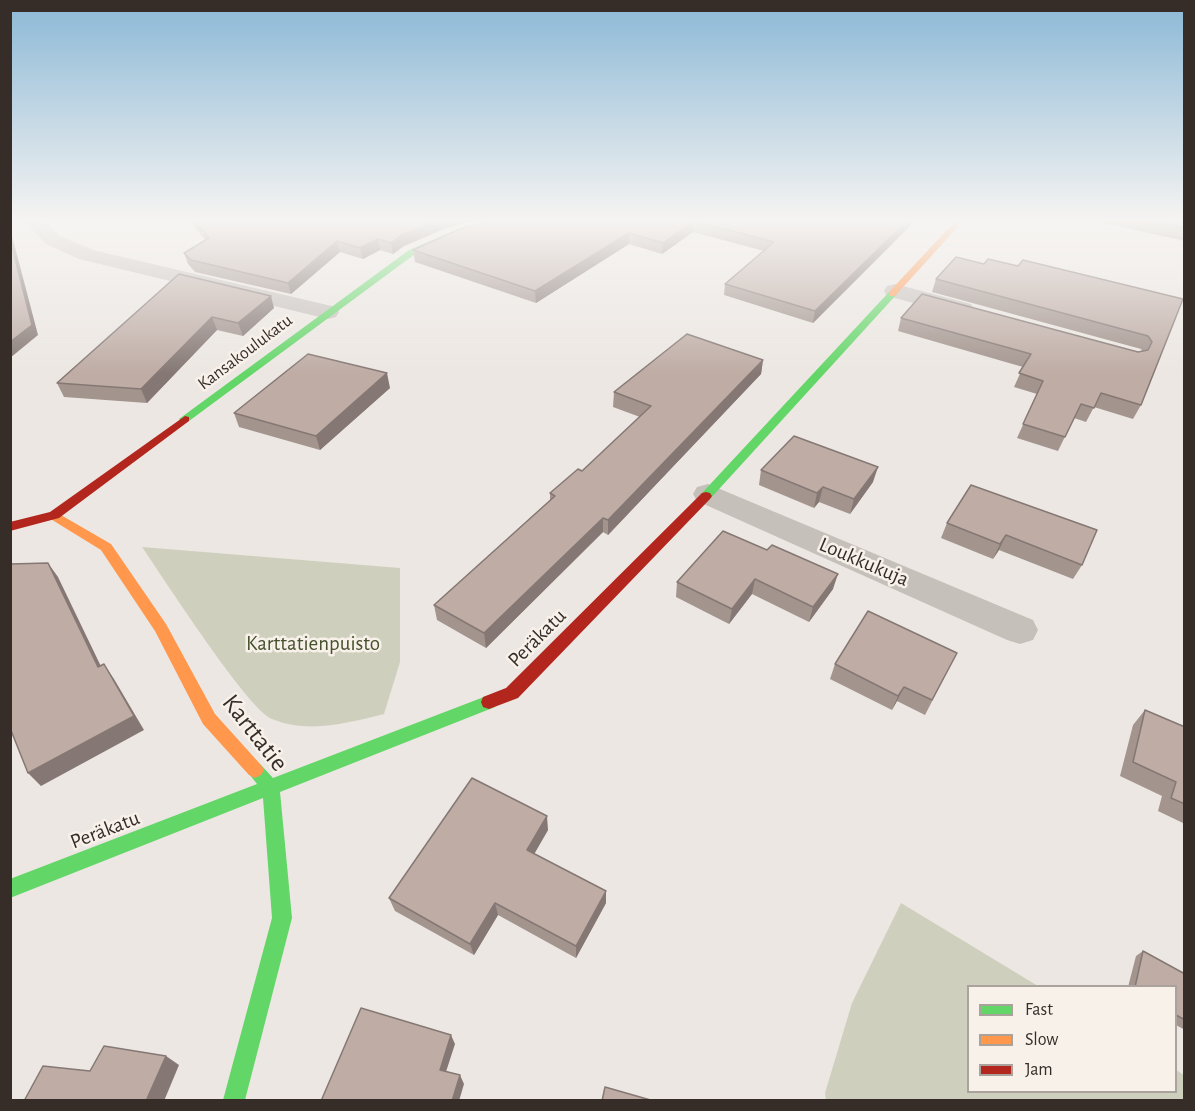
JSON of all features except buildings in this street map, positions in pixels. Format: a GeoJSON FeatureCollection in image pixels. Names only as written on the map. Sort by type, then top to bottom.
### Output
{"type":"FeatureCollection","features":[{"type":"Feature","properties":{"kind":"street"},"geometry":{"type":"LineString","coordinates":[[153,271],[328,312]]}},
{"type":"Feature","properties":{"kind":"street","name":"Kansakoulukatu"},"geometry":{"type":"LineString","coordinates":[[10,527],[54,515],[386,271]]}},
{"type":"Feature","properties":{"kind":"street","name":"Peräkatu"},"geometry":{"type":"LineString","coordinates":[[10,889],[512,693],[708,494],[914,271]]}},
{"type":"Feature","properties":{"kind":"street"},"geometry":{"type":"LineString","coordinates":[[896,291],[985,316]]}},
{"type":"Feature","properties":{"kind":"street","name":"Loukkukuja"},"geometry":{"type":"LineString","coordinates":[[708,494],[1020,630]]}},
{"type":"Feature","properties":{"kind":"street","name":"Karttatie"},"geometry":{"type":"LineString","coordinates":[[54,515],[106,547],[161,628],[209,719],[271,788],[282,918],[234,1101]]}},
{"type":"Feature","properties":{"kind":"green space","name":"Karttatienpuisto"},"geometry":{"type":"Polygon","coordinates":[[[142,547],[400,568],[400,662],[384,714],[328,726],[300,726],[272,719],[260,710],[225,668],[142,547]]]}},
{"type":"Feature","properties":{"kind":"green space"},"geometry":{"type":"Polygon","coordinates":[[[901,903],[1036,985],[967,985],[967,1093],[1177,1093],[1177,1071],[1184,1075],[1184,1100],[826,1100],[825,1093],[852,1003],[901,903]]]}},
{"type":"Feature","properties":{"kind":"traffic: fast"},"geometry":{"type":"LineString","coordinates":[[185,419],[386,271]]}},
{"type":"Feature","properties":{"kind":"traffic: fast"},"geometry":{"type":"LineString","coordinates":[[706,496],[892,294]]}},
{"type":"Feature","properties":{"kind":"traffic: fast"},"geometry":{"type":"LineString","coordinates":[[10,889],[489,702]]}},
{"type":"Feature","properties":{"kind":"traffic: fast"},"geometry":{"type":"LineString","coordinates":[[234,1100],[282,918],[271,788],[255,770]]}},
{"type":"Feature","properties":{"kind":"traffic: slow"},"geometry":{"type":"LineString","coordinates":[[892,294],[913,271]]}},
{"type":"Feature","properties":{"kind":"traffic: slow"},"geometry":{"type":"LineString","coordinates":[[54,515],[106,547],[161,628],[209,719],[255,770]]}},
{"type":"Feature","properties":{"kind":"traffic: jam"},"geometry":{"type":"LineString","coordinates":[[10,527],[54,515],[185,419]]}},
{"type":"Feature","properties":{"kind":"traffic: jam"},"geometry":{"type":"LineString","coordinates":[[489,702],[512,693],[706,496]]}}]}
